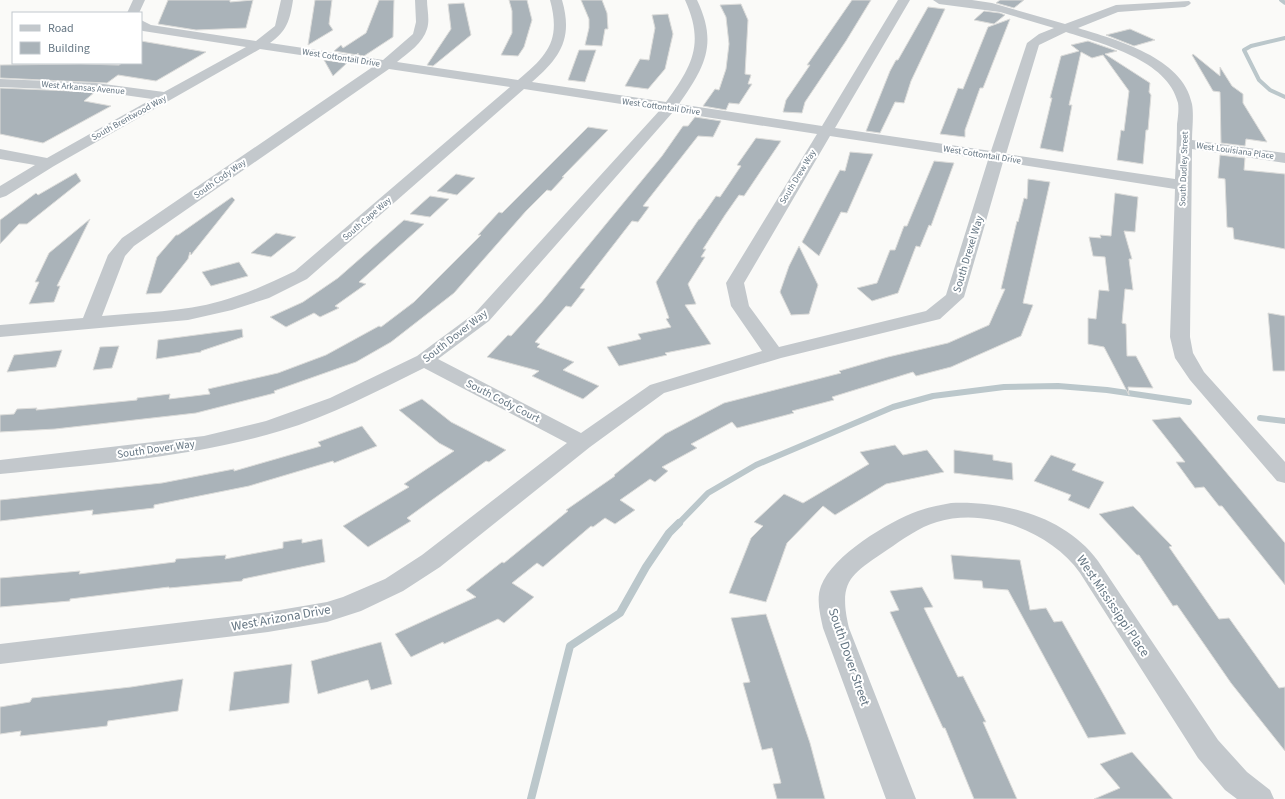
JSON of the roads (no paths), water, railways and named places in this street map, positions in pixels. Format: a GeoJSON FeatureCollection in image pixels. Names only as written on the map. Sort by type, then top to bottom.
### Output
{"type":"FeatureCollection","features":[{"type":"Feature","properties":{"kind":"street"},"geometry":{"type":"LineString","coordinates":[[133,12],[139,0]]}},
{"type":"Feature","properties":{"kind":"street","name":"South Brentwood Way"},"geometry":{"type":"LineString","coordinates":[[0,193],[49,163],[258,45],[282,27],[287,0]]}},
{"type":"Feature","properties":{"kind":"street","name":"South Cody Way"},"geometry":{"type":"LineString","coordinates":[[90,323],[116,255],[128,242],[385,65],[410,43],[419,32],[422,18],[421,0]]}},
{"type":"Feature","properties":{"kind":"street","name":"South Cape Way"},"geometry":{"type":"LineString","coordinates":[[0,331],[188,314],[262,294],[301,275],[520,86],[547,59],[559,41],[562,24],[556,0]]}},
{"type":"Feature","properties":{"kind":"street","name":"South Dover Way"},"geometry":{"type":"LineString","coordinates":[[0,466],[204,443],[273,426],[337,403],[424,360],[482,317],[668,108],[689,80],[702,49],[702,25],[691,0]]}},
{"type":"Feature","properties":{"kind":"street","name":"South Drew Way"},"geometry":{"type":"LineString","coordinates":[[774,354],[740,306],[735,283],[904,0]]}},
{"type":"Feature","properties":{"kind":"street","name":"South Dudley Street"},"geometry":{"type":"LineString","coordinates":[[939,0],[1000,8],[1066,28],[1133,52],[1167,73],[1181,88],[1184,98],[1185,144],[1180,337],[1183,354],[1190,367],[1285,476]]}},
{"type":"Feature","properties":{"kind":"street","name":"South Drexel Way"},"geometry":{"type":"LineString","coordinates":[[582,442],[657,388],[774,354],[933,315],[955,297],[1031,46],[1038,39],[1116,9],[1185,3]]}},
{"type":"Feature","properties":{"kind":"street","name":"West Cottontail Drive"},"geometry":{"type":"LineString","coordinates":[[142,25],[147,28],[520,86],[1183,185]]}},
{"type":"Feature","properties":{"kind":"street","name":"West Arkansas Avenue"},"geometry":{"type":"LineString","coordinates":[[0,83],[96,87],[167,97]]}},
{"type":"Feature","properties":{"kind":"street","name":"West Louisiana Place"},"geometry":{"type":"LineString","coordinates":[[1185,144],[1285,158]]}},
{"type":"Feature","properties":{"kind":"street"},"geometry":{"type":"LineString","coordinates":[[0,154],[49,163]]}},
{"type":"Feature","properties":{"kind":"street","name":"South Cody Court"},"geometry":{"type":"LineString","coordinates":[[424,360],[582,442]]}},
{"type":"Feature","properties":{"kind":"street","name":"West Arizona Drive"},"geometry":{"type":"LineString","coordinates":[[0,654],[268,622],[320,613],[352,604],[394,585],[431,561],[582,442]]}},
{"type":"Feature","properties":{"kind":"street","name":"West Mississippi Place"},"geometry":{"type":"LineString","coordinates":[[909,524],[928,516],[949,512],[984,512],[1031,524],[1065,541],[1080,555],[1092,571],[1208,749],[1236,781],[1259,799]]}},
{"type":"Feature","properties":{"kind":"street","name":"South Dover Street"},"geometry":{"type":"LineString","coordinates":[[901,799],[836,628],[831,604],[832,587],[839,575],[847,566],[909,524]]}},
{"type":"Feature","properties":{"kind":"waterway"},"geometry":{"type":"LineString","coordinates":[[1281,0],[1285,3]]}},
{"type":"Feature","properties":{"kind":"waterway"},"geometry":{"type":"LineString","coordinates":[[1285,38],[1251,46],[1244,50],[1259,80],[1270,90],[1285,97]]}},
{"type":"Feature","properties":{"kind":"waterway"},"geometry":{"type":"LineString","coordinates":[[678,524],[708,493],[756,465],[893,407],[933,396],[1004,387],[1058,386],[1107,390],[1189,402]]}},
{"type":"Feature","properties":{"kind":"waterway"},"geometry":{"type":"LineString","coordinates":[[1260,418],[1285,421]]}},
{"type":"Feature","properties":{"kind":"waterway"},"geometry":{"type":"LineString","coordinates":[[531,799],[570,646],[620,613],[646,567],[669,533],[678,524]]}}]}
